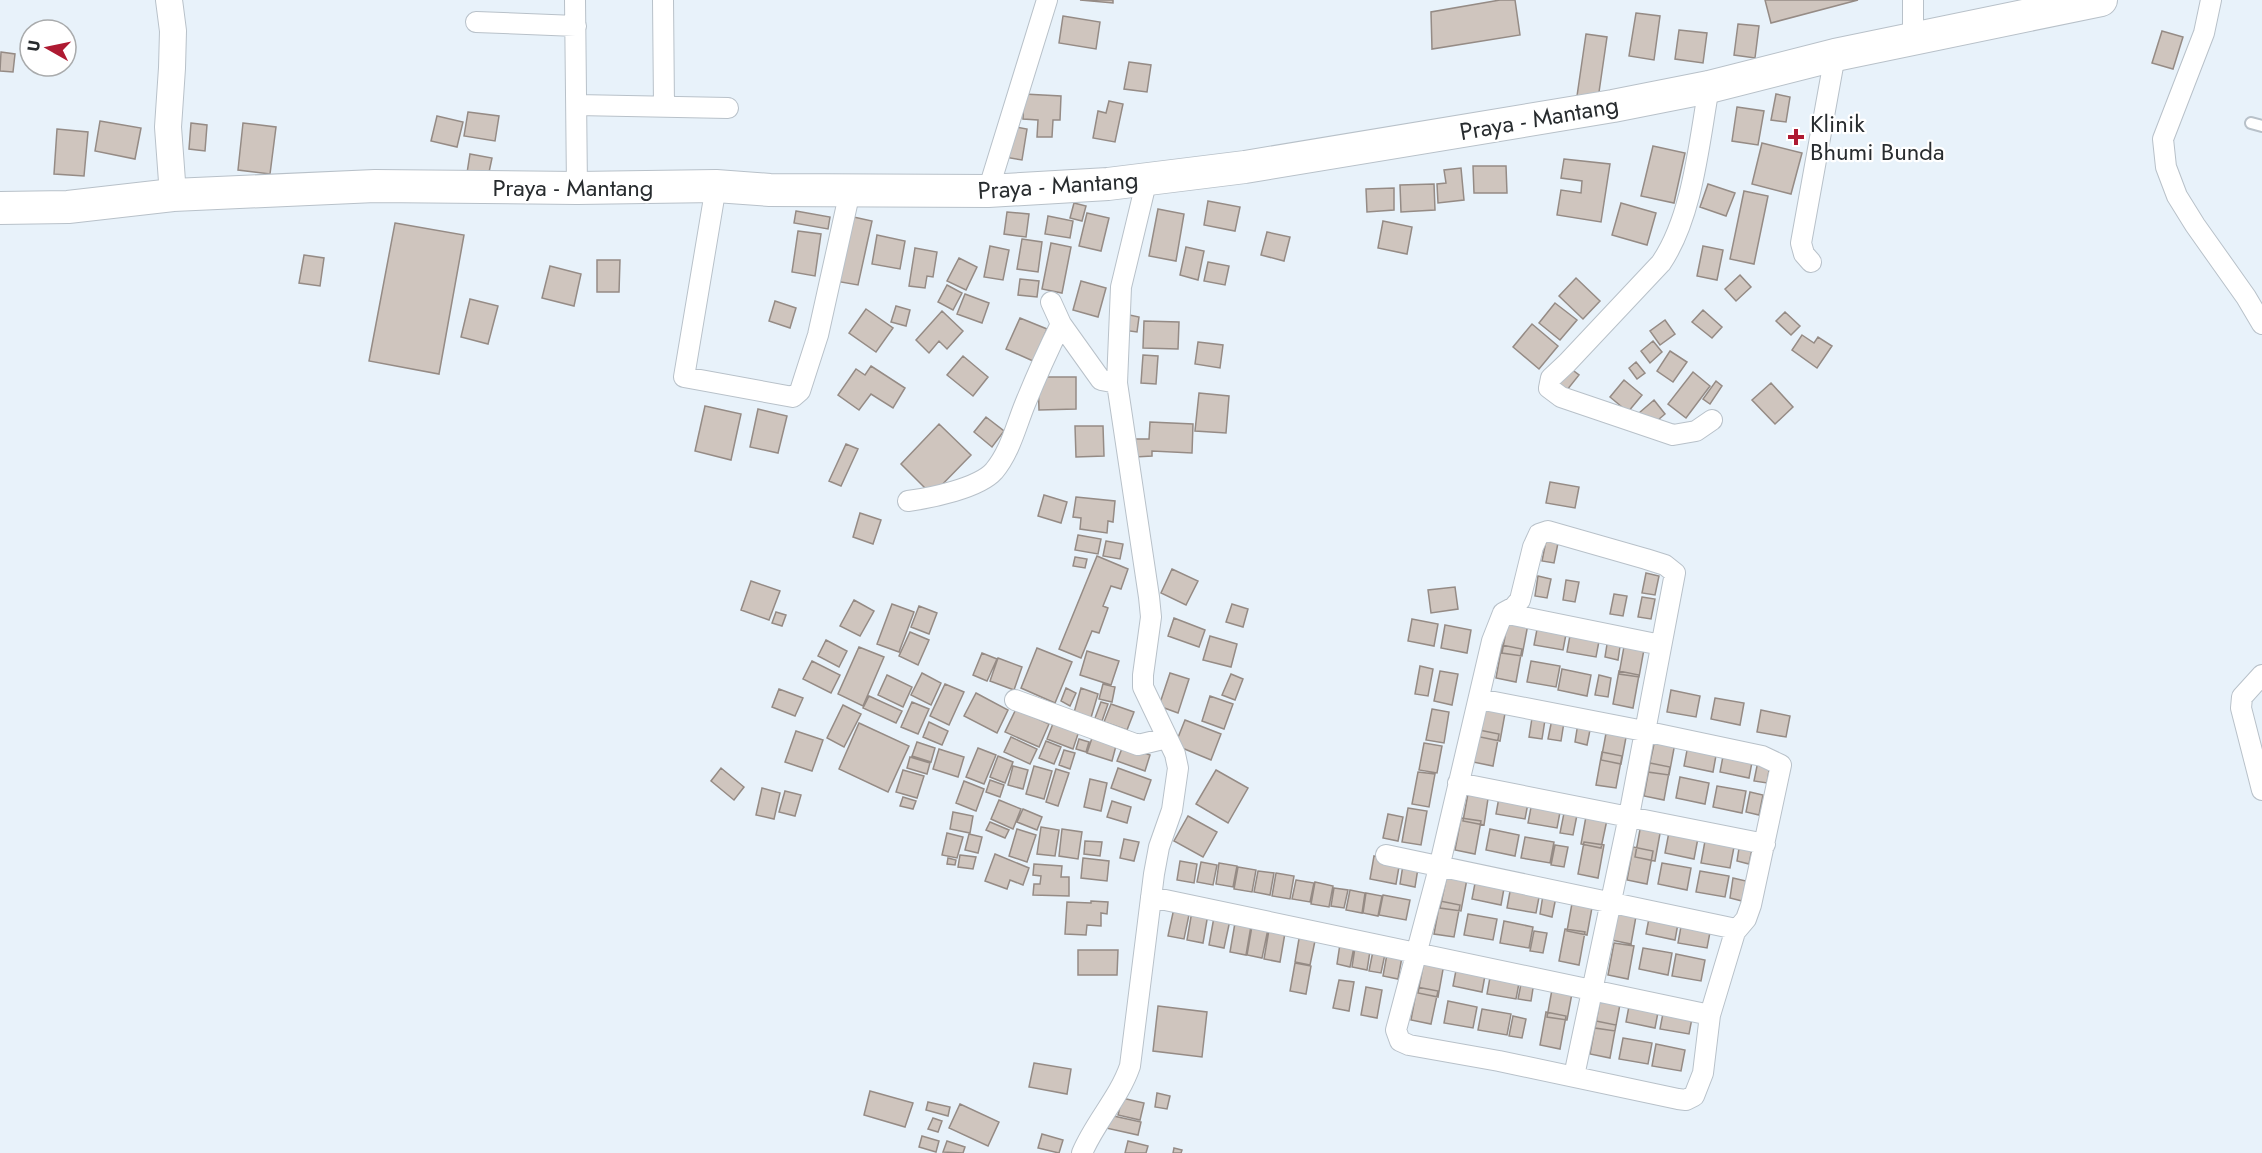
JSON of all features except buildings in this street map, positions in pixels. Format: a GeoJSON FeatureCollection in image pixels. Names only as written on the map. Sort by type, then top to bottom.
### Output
{"type":"FeatureCollection","features":[{"type":"Feature","properties":{"kind":"main road","name":"Praya - Mantang"},"geometry":{"type":"LineString","coordinates":[[0,208],[68,207],[173,195],[375,186],[577,188],[716,186],[770,190],[988,191],[1147,179],[1245,167],[1583,112],[1709,87],[1835,54],[2101,0]]}},
{"type":"Feature","properties":{"kind":"street"},"geometry":{"type":"LineString","coordinates":[[169,0],[172,68],[168,127],[173,195]]}},
{"type":"Feature","properties":{"kind":"street"},"geometry":{"type":"LineString","coordinates":[[575,0],[577,188]]}},
{"type":"Feature","properties":{"kind":"street"},"geometry":{"type":"LineString","coordinates":[[663,0],[664,106]]}},
{"type":"Feature","properties":{"kind":"street"},"geometry":{"type":"LineString","coordinates":[[988,191],[1047,0]]}},
{"type":"Feature","properties":{"kind":"street"},"geometry":{"type":"LineString","coordinates":[[1913,0],[1913,39]]}},
{"type":"Feature","properties":{"kind":"street"},"geometry":{"type":"LineString","coordinates":[[2211,0],[2204,33],[2163,139],[2166,167],[2183,206],[2262,324]]}},
{"type":"Feature","properties":{"kind":"street"},"geometry":{"type":"LineString","coordinates":[[476,22],[576,26]]}},
{"type":"Feature","properties":{"kind":"street"},"geometry":{"type":"LineString","coordinates":[[1811,262],[1804,254],[1801,243],[1835,54]]}},
{"type":"Feature","properties":{"kind":"street"},"geometry":{"type":"LineString","coordinates":[[1709,87],[1685,209],[1672,245],[1661,263],[1551,378],[1549,388],[1561,397],[1673,435],[1696,431],[1712,420]]}},
{"type":"Feature","properties":{"kind":"street"},"geometry":{"type":"LineString","coordinates":[[577,105],[728,108]]}},
{"type":"Feature","properties":{"kind":"street"},"geometry":{"type":"LineString","coordinates":[[1082,1153],[1088,1138],[1125,1080],[1130,1066],[1159,847],[1172,810],[1177,783],[1178,768],[1175,754],[1143,687],[1151,617],[1135,492],[1117,383],[1121,287],[1147,179]]}},
{"type":"Feature","properties":{"kind":"street"},"geometry":{"type":"LineString","coordinates":[[716,186],[684,377],[793,397],[800,391],[818,335],[850,191]]}},
{"type":"Feature","properties":{"kind":"street"},"geometry":{"type":"LineString","coordinates":[[1051,302],[1061,324],[1101,380],[1117,383]]}},
{"type":"Feature","properties":{"kind":"street"},"geometry":{"type":"LineString","coordinates":[[908,501],[953,492],[993,472],[1008,448],[1044,358],[1061,324]]}},
{"type":"Feature","properties":{"kind":"street"},"geometry":{"type":"LineString","coordinates":[[1479,699],[1644,731],[1762,756],[1779,762],[1781,768],[1749,912],[1744,922],[1736,929],[1710,1015],[1700,1084],[1691,1098],[1678,1099],[1574,1076],[1408,1045],[1400,1041],[1396,1030],[1439,868],[1492,641],[1503,613],[1519,602],[1533,547],[1539,534],[1548,531],[1665,565],[1674,571],[1644,731],[1629,816],[1574,1076]]}},
{"type":"Feature","properties":{"kind":"street"},"geometry":{"type":"LineString","coordinates":[[1503,613],[1661,645]]}},
{"type":"Feature","properties":{"kind":"street"},"geometry":{"type":"LineString","coordinates":[[2262,675],[2242,697],[2241,708],[2262,790]]}},
{"type":"Feature","properties":{"kind":"street"},"geometry":{"type":"LineString","coordinates":[[1016,700],[1138,745],[1167,738]]}},
{"type":"Feature","properties":{"kind":"street"},"geometry":{"type":"LineString","coordinates":[[1458,783],[1765,844]]}},
{"type":"Feature","properties":{"kind":"street"},"geometry":{"type":"LineString","coordinates":[[1386,855],[1736,929]]}},
{"type":"Feature","properties":{"kind":"street"},"geometry":{"type":"LineString","coordinates":[[1151,897],[1710,1015]]}},
{"type":"Feature","properties":{"kind":"place","name":"Klinik Bhumi Bunda"},"geometry":{"type":"Point","coordinates":[1796,137]}}]}
